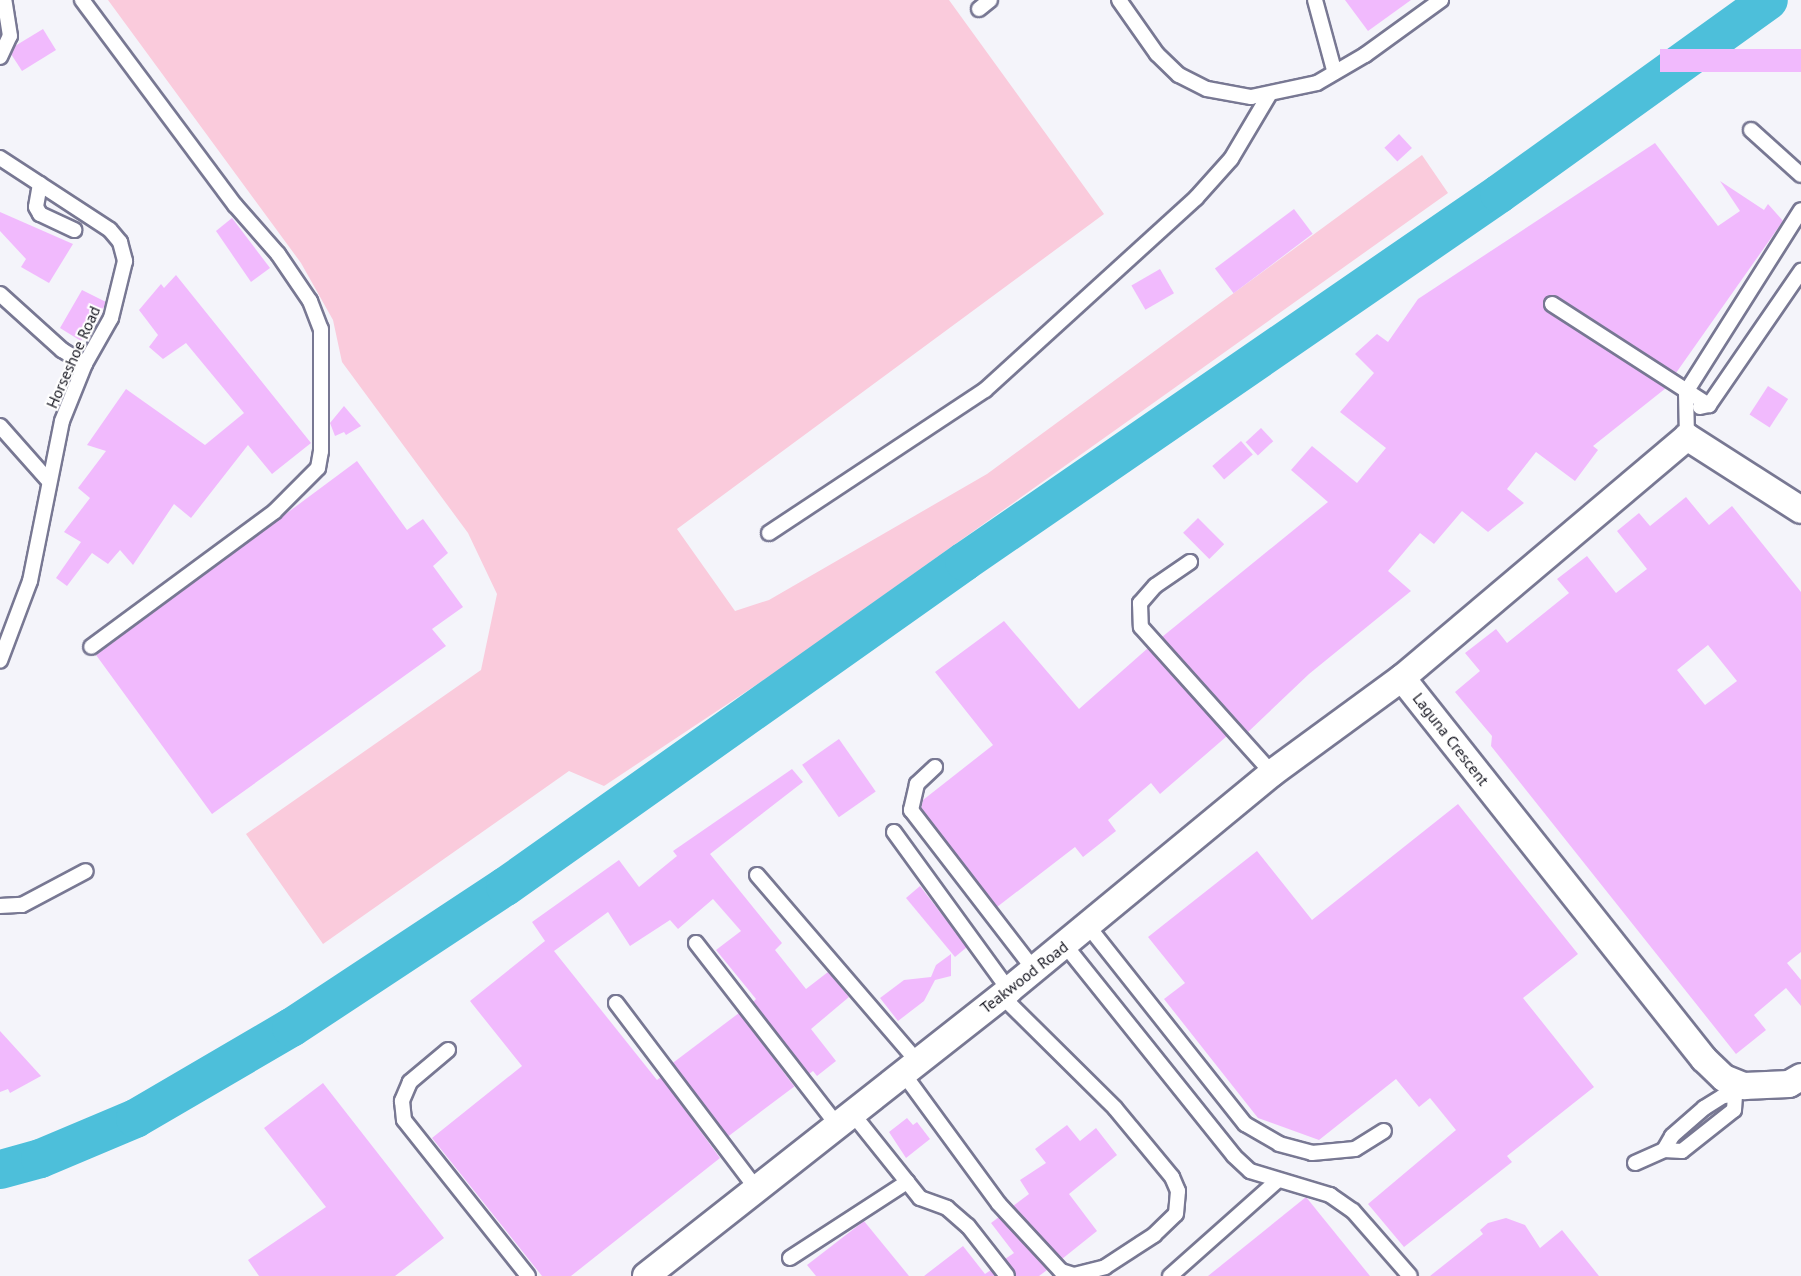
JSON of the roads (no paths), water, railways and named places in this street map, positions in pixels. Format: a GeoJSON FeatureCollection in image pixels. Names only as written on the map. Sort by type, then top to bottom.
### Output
{"type":"FeatureCollection","features":[{"type":"Feature","properties":{"kind":"street"},"geometry":{"type":"LineString","coordinates":[[1687,437],[1801,510]]}},
{"type":"Feature","properties":{"kind":"street","name":"Laguna Crescent"},"geometry":{"type":"LineString","coordinates":[[1687,437],[1402,678],[1704,1059],[1740,1091]]}},
{"type":"Feature","properties":{"kind":"street","name":"Teakwood Road"},"geometry":{"type":"LineString","coordinates":[[646,1276],[755,1187],[1006,993],[1272,773],[1402,678]]}},
{"type":"Feature","properties":{"kind":"street"},"geometry":{"type":"LineString","coordinates":[[1740,1091],[1789,1084],[1801,1077]]}},
{"type":"Feature","properties":{"kind":"lane"},"geometry":{"type":"LineString","coordinates":[[0,57],[10,36],[4,0]]}},
{"type":"Feature","properties":{"kind":"lane"},"geometry":{"type":"LineString","coordinates":[[82,0],[235,205],[278,254],[310,301],[321,329],[321,451],[318,468],[274,512],[91,647]]}},
{"type":"Feature","properties":{"kind":"lane"},"geometry":{"type":"LineString","coordinates":[[1119,0],[1157,54],[1179,75],[1207,89],[1230,94],[1269,95],[1317,82],[1334,70],[1365,55],[1441,0]]}},
{"type":"Feature","properties":{"kind":"lane"},"geometry":{"type":"LineString","coordinates":[[1315,0],[1334,70]]}},
{"type":"Feature","properties":{"kind":"lane"},"geometry":{"type":"LineString","coordinates":[[769,533],[985,390],[1196,198],[1231,159],[1269,95]]}},
{"type":"Feature","properties":{"kind":"lane"},"geometry":{"type":"LineString","coordinates":[[1751,130],[1801,175]]}},
{"type":"Feature","properties":{"kind":"lane","name":"Horseshoe Road"},"geometry":{"type":"LineString","coordinates":[[0,158],[110,230],[123,250],[125,271],[111,318],[85,364],[62,421],[48,480],[30,581],[0,662]]}},
{"type":"Feature","properties":{"kind":"lane"},"geometry":{"type":"LineString","coordinates":[[40,184],[36,207],[40,214],[74,230]]}},
{"type":"Feature","properties":{"kind":"lane"},"geometry":{"type":"LineString","coordinates":[[1687,437],[1686,392],[1801,210]]}},
{"type":"Feature","properties":{"kind":"lane"},"geometry":{"type":"LineString","coordinates":[[1687,411],[1709,405],[1801,271]]}},
{"type":"Feature","properties":{"kind":"lane"},"geometry":{"type":"LineString","coordinates":[[0,294],[62,350],[85,364]]}},
{"type":"Feature","properties":{"kind":"lane"},"geometry":{"type":"LineString","coordinates":[[1552,304],[1709,405]]}},
{"type":"Feature","properties":{"kind":"lane"},"geometry":{"type":"LineString","coordinates":[[0,426],[48,480]]}},
{"type":"Feature","properties":{"kind":"lane"},"geometry":{"type":"LineString","coordinates":[[1190,562],[1155,586],[1140,603],[1141,627],[1272,773]]}},
{"type":"Feature","properties":{"kind":"lane"},"geometry":{"type":"LineString","coordinates":[[935,766],[917,784],[911,810],[1034,970]]}},
{"type":"Feature","properties":{"kind":"lane"},"geometry":{"type":"LineString","coordinates":[[757,875],[910,1067],[999,1204],[1061,1271],[1074,1275],[1105,1267],[1154,1236],[1176,1214],[1178,1191],[1172,1177],[1115,1108],[1006,993],[894,832]]}},
{"type":"Feature","properties":{"kind":"lane"},"geometry":{"type":"LineString","coordinates":[[0,906],[22,905],[86,871]]}},
{"type":"Feature","properties":{"kind":"lane"},"geometry":{"type":"LineString","coordinates":[[1088,926],[1245,1124],[1279,1144],[1312,1153],[1355,1149],[1384,1131]]}},
{"type":"Feature","properties":{"kind":"lane"},"geometry":{"type":"LineString","coordinates":[[696,943],[844,1119],[920,1198],[947,1208],[968,1226],[1007,1276]]}},
{"type":"Feature","properties":{"kind":"lane"},"geometry":{"type":"LineString","coordinates":[[1065,945],[1234,1156],[1250,1171],[1330,1195],[1353,1211],[1410,1276]]}},
{"type":"Feature","properties":{"kind":"lane"},"geometry":{"type":"LineString","coordinates":[[616,1003],[755,1187]]}},
{"type":"Feature","properties":{"kind":"lane"},"geometry":{"type":"LineString","coordinates":[[448,1050],[410,1082],[402,1101],[404,1120],[528,1276]]}},
{"type":"Feature","properties":{"kind":"lane"},"geometry":{"type":"LineString","coordinates":[[1664,1150],[1672,1136],[1704,1108],[1722,1096],[1740,1091]]}},
{"type":"Feature","properties":{"kind":"lane"},"geometry":{"type":"LineString","coordinates":[[1635,1163],[1664,1150],[1682,1151],[1734,1110],[1740,1091]]}},
{"type":"Feature","properties":{"kind":"lane"},"geometry":{"type":"LineString","coordinates":[[1170,1276],[1278,1180]]}},
{"type":"Feature","properties":{"kind":"lane"},"geometry":{"type":"LineString","coordinates":[[790,1258],[907,1182]]}},
{"type":"Feature","properties":{"kind":"waterway"},"geometry":{"type":"LineString","coordinates":[[0,1169],[40,1158],[135,1118],[291,1027],[505,886],[964,561],[1499,193],[1768,0]]}}]}
